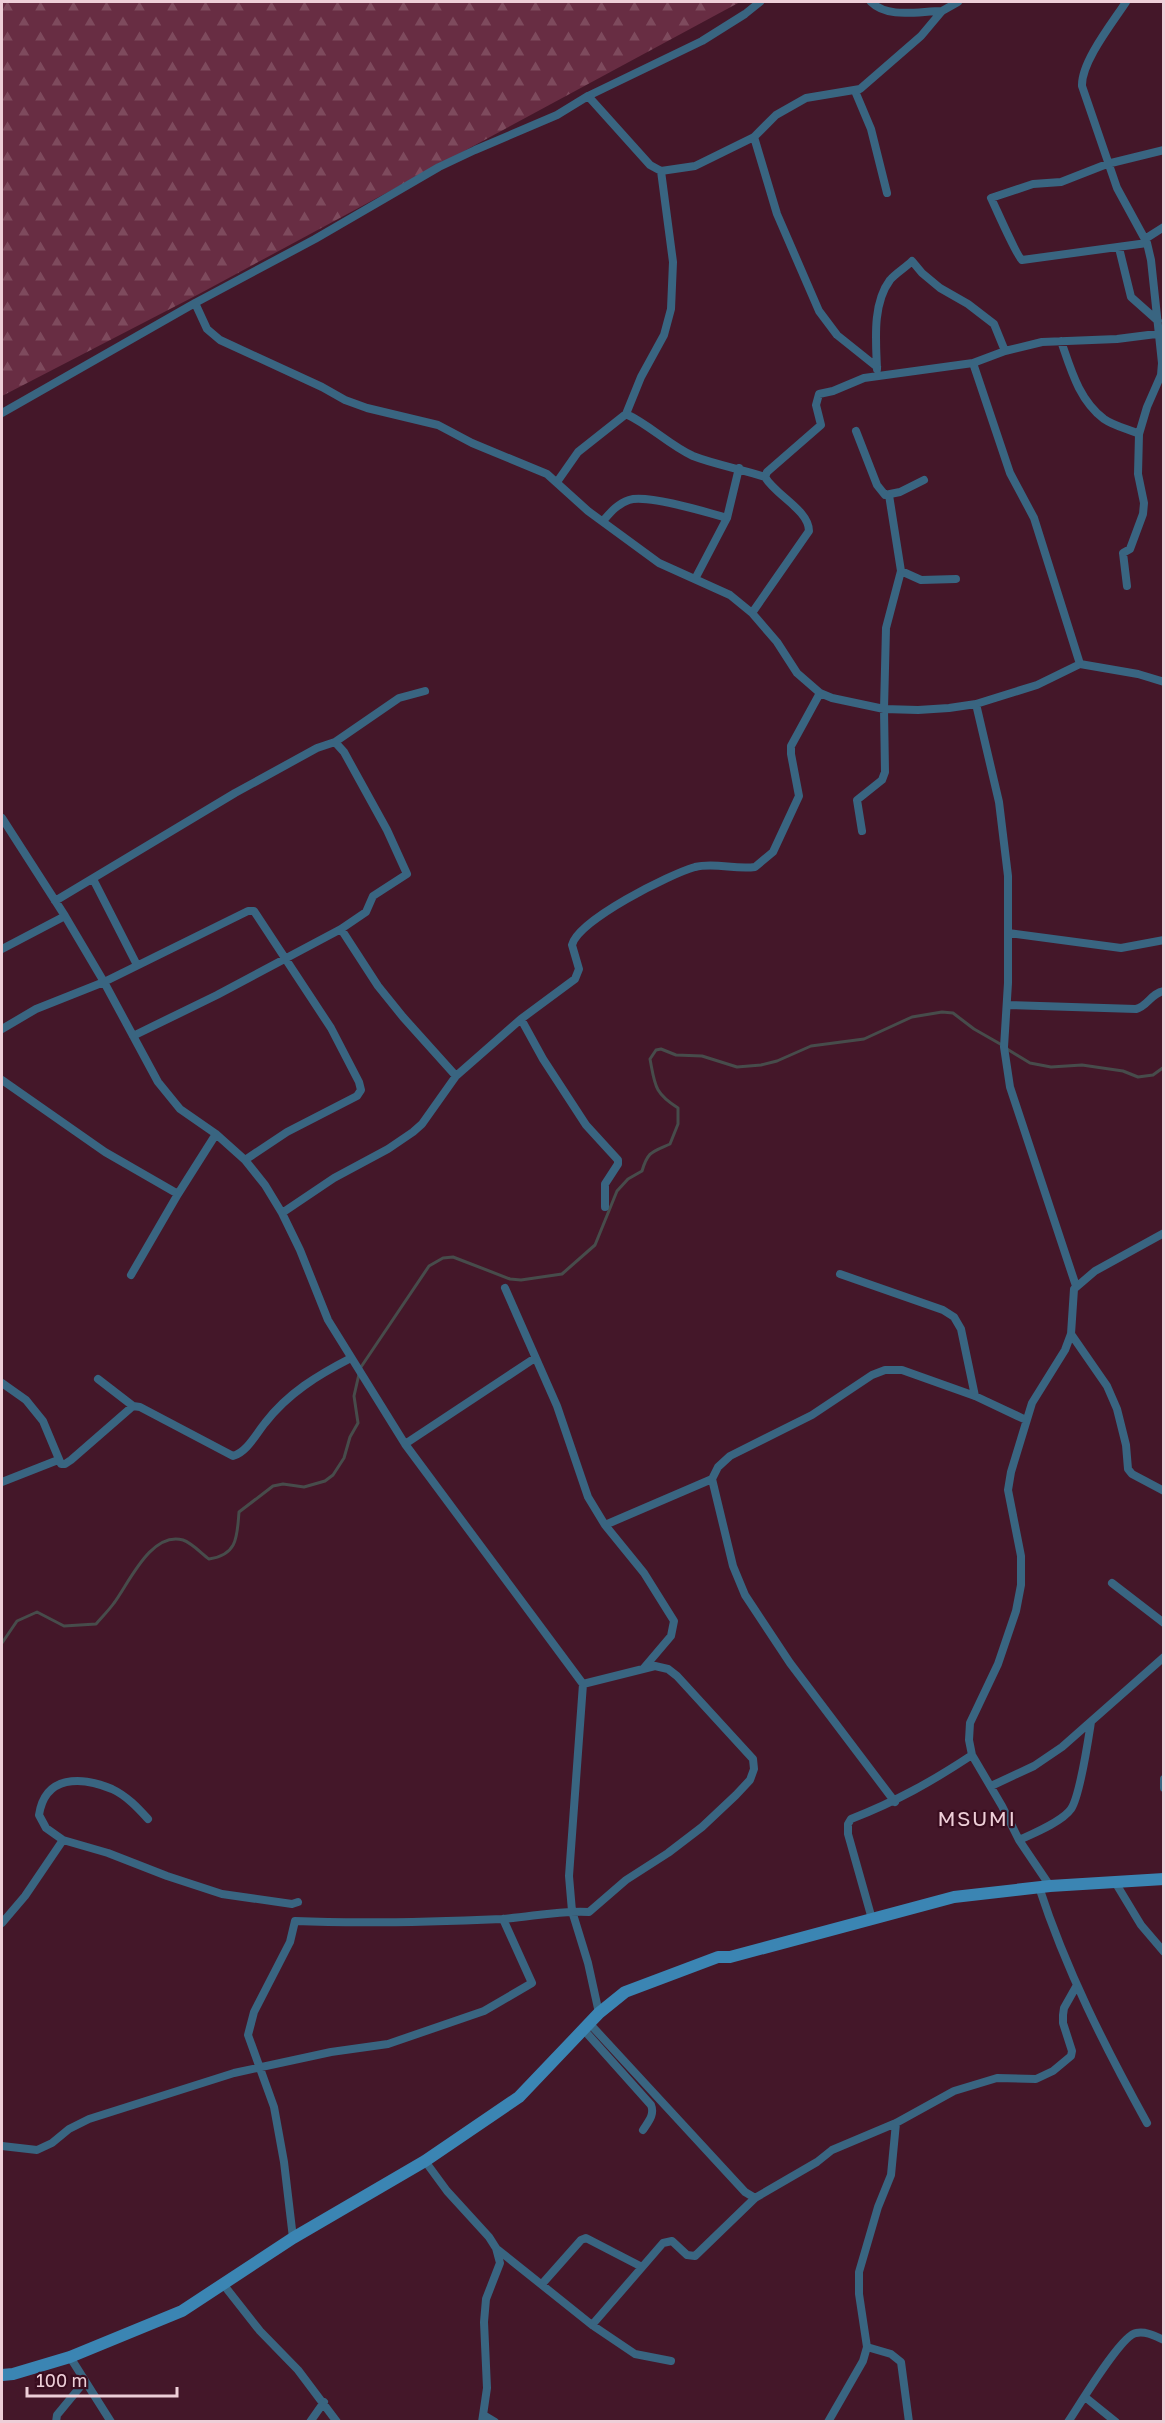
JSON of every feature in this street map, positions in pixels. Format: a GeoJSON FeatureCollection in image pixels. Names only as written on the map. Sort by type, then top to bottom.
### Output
{"type":"FeatureCollection","features":[{"type":"Feature","properties":{"kind":"street"},"geometry":{"type":"LineString","coordinates":[[2,413],[195,303],[315,239],[439,167],[556,115],[588,96],[702,40],[745,14],[760,2]]}},
{"type":"Feature","properties":{"kind":"street"},"geometry":{"type":"LineString","coordinates":[[871,2],[878,8],[893,12],[942,11]]}},
{"type":"Feature","properties":{"kind":"street"},"geometry":{"type":"LineString","coordinates":[[588,96],[650,165],[661,171],[695,166],[754,136],[776,115],[806,98],[826,93],[855,91],[864,86],[921,36],[942,11],[958,2]]}},
{"type":"Feature","properties":{"kind":"street"},"geometry":{"type":"LineString","coordinates":[[1126,2],[1093,51],[1082,78],[1082,86],[1107,164],[1117,188],[1146,241],[1151,260],[1161,333],[1162,369],[1139,434],[1138,474],[1144,503],[1131,546],[1123,553],[1127,586]]}},
{"type":"Feature","properties":{"kind":"street"},"geometry":{"type":"LineString","coordinates":[[855,91],[871,129],[887,193]]}},
{"type":"Feature","properties":{"kind":"street"},"geometry":{"type":"LineString","coordinates":[[754,136],[777,214],[819,311],[837,335],[877,371]]}},
{"type":"Feature","properties":{"kind":"street"},"geometry":{"type":"LineString","coordinates":[[1164,150],[1107,164],[1061,182],[1033,184],[991,198],[1018,257],[1023,260],[1119,248],[1146,241],[1164,227]]}},
{"type":"Feature","properties":{"kind":"street"},"geometry":{"type":"LineString","coordinates":[[557,482],[578,452],[626,414],[641,377],[664,335],[671,309],[673,262],[661,171]]}},
{"type":"Feature","properties":{"kind":"street"},"geometry":{"type":"LineString","coordinates":[[1119,248],[1131,297],[1158,321]]}},
{"type":"Feature","properties":{"kind":"street"},"geometry":{"type":"LineString","coordinates":[[877,371],[876,333],[882,300],[892,278],[912,261],[940,288],[968,304],[994,324],[1005,351]]}},
{"type":"Feature","properties":{"kind":"street"},"geometry":{"type":"LineString","coordinates":[[195,303],[207,329],[220,340],[345,400],[367,408],[438,425],[472,443],[548,474],[603,521],[659,563],[730,595],[752,613],[777,642],[796,673],[820,693],[852,704],[884,709],[918,710],[976,704],[1037,685],[1080,664],[1138,674],[1164,682]]}},
{"type":"Feature","properties":{"kind":"street"},"geometry":{"type":"LineString","coordinates":[[765,477],[767,472],[821,425],[816,405],[819,394],[833,391],[877,371],[973,363],[1005,351],[1042,342],[1117,339],[1161,333]]}},
{"type":"Feature","properties":{"kind":"street"},"geometry":{"type":"LineString","coordinates":[[1060,341],[1078,388],[1087,403],[1106,420],[1139,434]]}},
{"type":"Feature","properties":{"kind":"street"},"geometry":{"type":"LineString","coordinates":[[973,363],[1010,473],[1034,518],[1080,664]]}},
{"type":"Feature","properties":{"kind":"street"},"geometry":{"type":"LineString","coordinates":[[626,414],[641,420],[695,457],[765,477],[809,524],[809,531],[752,613]]}},
{"type":"Feature","properties":{"kind":"street"},"geometry":{"type":"LineString","coordinates":[[856,431],[881,491],[889,495],[924,480]]}},
{"type":"Feature","properties":{"kind":"street"},"geometry":{"type":"LineString","coordinates":[[695,579],[727,518],[739,468]]}},
{"type":"Feature","properties":{"kind":"street"},"geometry":{"type":"LineString","coordinates":[[862,831],[857,800],[882,780],[885,772],[886,628],[900,571],[889,495]]}},
{"type":"Feature","properties":{"kind":"street"},"geometry":{"type":"LineString","coordinates":[[603,521],[618,505],[631,499],[653,501],[727,518]]}},
{"type":"Feature","properties":{"kind":"street"},"geometry":{"type":"LineString","coordinates":[[900,571],[921,580],[956,579]]}},
{"type":"Feature","properties":{"kind":"street"},"geometry":{"type":"LineString","coordinates":[[55,901],[234,793],[323,745],[335,742],[399,698],[425,692]]}},
{"type":"Feature","properties":{"kind":"street"},"geometry":{"type":"LineString","coordinates":[[282,1213],[334,1178],[388,1149],[422,1124],[456,1076],[521,1019],[575,979],[579,969],[572,945],[579,933],[620,903],[686,870],[710,865],[755,867],[773,852],[799,796],[791,746],[820,693]]}},
{"type":"Feature","properties":{"kind":"street"},"geometry":{"type":"LineString","coordinates":[[976,704],[999,802],[1008,876],[1007,1005],[1004,1047],[1010,1087],[1076,1286]]}},
{"type":"Feature","properties":{"kind":"street"},"geometry":{"type":"LineString","coordinates":[[132,1036],[285,960],[341,929],[368,910],[373,896],[404,877],[407,872],[387,830],[344,752],[335,742]]}},
{"type":"Feature","properties":{"kind":"street"},"geometry":{"type":"LineString","coordinates":[[2,818],[65,916],[158,1082],[180,1109],[216,1134],[245,1160],[265,1185],[282,1213],[328,1320],[405,1444],[583,1684],[569,1876],[572,1911],[588,1963],[599,2013]]}},
{"type":"Feature","properties":{"kind":"street"},"geometry":{"type":"LineString","coordinates":[[93,879],[137,965]]}},
{"type":"Feature","properties":{"kind":"street"},"geometry":{"type":"LineString","coordinates":[[2,1029],[36,1009],[104,982],[254,911],[331,1028],[361,1090],[357,1096],[287,1132],[245,1160]]}},
{"type":"Feature","properties":{"kind":"street"},"geometry":{"type":"LineString","coordinates":[[2,950],[65,916]]}},
{"type":"Feature","properties":{"kind":"street"},"geometry":{"type":"LineString","coordinates":[[341,929],[390,1001],[456,1076]]}},
{"type":"Feature","properties":{"kind":"street"},"geometry":{"type":"LineString","coordinates":[[1008,933],[1121,948],[1164,940]]}},
{"type":"Feature","properties":{"kind":"street"},"geometry":{"type":"LineString","coordinates":[[1007,1005],[1136,1009],[1144,1006],[1158,992],[1164,991]]}},
{"type":"Feature","properties":{"kind":"street"},"geometry":{"type":"LineString","coordinates":[[521,1019],[543,1059],[586,1125],[618,1160],[618,1164],[605,1184],[605,1207]]}},
{"type":"Feature","properties":{"kind":"street"},"geometry":{"type":"LineString","coordinates":[[2,1080],[105,1152],[178,1194]]}},
{"type":"Feature","properties":{"kind":"street"},"geometry":{"type":"LineString","coordinates":[[130,1275],[216,1134]]}},
{"type":"Feature","properties":{"kind":"street"},"geometry":{"type":"LineString","coordinates":[[1147,2123],[1110,2057],[1077,1985],[1050,1919],[1045,1887],[972,1755],[969,1740],[970,1723],[999,1664],[1022,1585],[1022,1556],[1008,1490],[1011,1472],[1032,1403],[1065,1350],[1071,1334],[1073,1292],[1076,1286],[1095,1271],[1164,1233]]}},
{"type":"Feature","properties":{"kind":"street"},"geometry":{"type":"LineString","coordinates":[[840,1274],[943,1310],[954,1317],[961,1329],[975,1396]]}},
{"type":"Feature","properties":{"kind":"street"},"geometry":{"type":"LineString","coordinates":[[505,1288],[556,1406],[588,1497],[605,1525],[644,1573],[674,1621],[671,1636],[643,1670]]}},
{"type":"Feature","properties":{"kind":"street"},"geometry":{"type":"LineString","coordinates":[[1071,1334],[1107,1386],[1117,1409],[1126,1444],[1128,1469],[1132,1474],[1164,1491]]}},
{"type":"Feature","properties":{"kind":"street"},"geometry":{"type":"LineString","coordinates":[[405,1444],[535,1358]]}},
{"type":"Feature","properties":{"kind":"street"},"geometry":{"type":"LineString","coordinates":[[98,1379],[133,1406],[140,1407],[232,1456],[244,1449],[282,1403],[324,1372],[352,1360]]}},
{"type":"Feature","properties":{"kind":"street"},"geometry":{"type":"LineString","coordinates":[[895,1802],[790,1663],[745,1595],[733,1566],[712,1479],[718,1467],[730,1456],[812,1415],[872,1375],[885,1370],[902,1370],[975,1396],[1026,1420]]}},
{"type":"Feature","properties":{"kind":"street"},"geometry":{"type":"LineString","coordinates":[[2,1383],[26,1400],[43,1421],[61,1464],[65,1464],[133,1406]]}},
{"type":"Feature","properties":{"kind":"street"},"geometry":{"type":"LineString","coordinates":[[2,1482],[58,1460]]}},
{"type":"Feature","properties":{"kind":"street"},"geometry":{"type":"LineString","coordinates":[[605,1525],[712,1479]]}},
{"type":"Feature","properties":{"kind":"street"},"geometry":{"type":"LineString","coordinates":[[1112,1583],[1164,1623]]}},
{"type":"Feature","properties":{"kind":"street"},"geometry":{"type":"LineString","coordinates":[[991,1786],[1048,1758],[1164,1657]]}},
{"type":"Feature","properties":{"kind":"street"},"geometry":{"type":"LineString","coordinates":[[293,2238],[284,2162],[274,2107],[248,2035],[254,2012],[285,1953],[295,1921],[366,1924],[503,1919],[572,1911],[589,1912],[626,1880],[668,1853],[702,1827],[750,1780],[754,1769],[753,1759],[668,1669],[656,1666],[583,1684]]}},
{"type":"Feature","properties":{"kind":"street"},"geometry":{"type":"LineString","coordinates":[[1019,1840],[1042,1829],[1072,1808],[1091,1722]]}},
{"type":"Feature","properties":{"kind":"street"},"geometry":{"type":"LineString","coordinates":[[872,1919],[848,1834],[848,1824],[851,1819],[895,1802],[972,1755]]}},
{"type":"Feature","properties":{"kind":"street"},"geometry":{"type":"LineString","coordinates":[[1164,1779],[1164,1788]]}},
{"type":"Feature","properties":{"kind":"street"},"geometry":{"type":"LineString","coordinates":[[148,1819],[134,1803],[112,1789],[76,1780],[56,1785],[41,1801],[39,1815],[46,1828],[63,1840],[108,1853],[167,1876],[222,1894],[292,1904],[298,1902]]}},
{"type":"Feature","properties":{"kind":"street"},"geometry":{"type":"LineString","coordinates":[[2,1923],[25,1896],[63,1840]]}},
{"type":"Feature","properties":{"kind":"street"},"geometry":{"type":"LineString","coordinates":[[2,2375],[70,2357],[182,2311],[293,2238],[425,2161],[519,2097],[599,2013],[625,1992],[718,1957],[730,1957],[954,1897],[1045,1887],[1164,1879]]}},
{"type":"Feature","properties":{"kind":"street"},"geometry":{"type":"LineString","coordinates":[[1115,1882],[1141,1926],[1164,1952]]}},
{"type":"Feature","properties":{"kind":"street"},"geometry":{"type":"LineString","coordinates":[[2,2146],[37,2150],[89,2119],[234,2073],[331,2052],[388,2044],[484,2011],[530,1985],[532,1980],[503,1919]]}},
{"type":"Feature","properties":{"kind":"street"},"geometry":{"type":"LineString","coordinates":[[592,2325],[667,2240],[672,2241],[687,2255],[695,2256],[755,2198],[817,2162],[832,2150],[896,2123],[933,2101],[982,2080],[1036,2079],[1064,2063],[1071,2056],[1072,2051],[1063,2023],[1064,2008],[1077,1985]]}},
{"type":"Feature","properties":{"kind":"street"},"geometry":{"type":"LineString","coordinates":[[587,2027],[651,2105],[652,2116],[643,2130]]}},
{"type":"Feature","properties":{"kind":"street"},"geometry":{"type":"LineString","coordinates":[[587,2027],[745,2192],[755,2198]]}},
{"type":"Feature","properties":{"kind":"street"},"geometry":{"type":"LineString","coordinates":[[828,2421],[863,2361],[867,2347],[859,2294],[859,2272],[878,2207],[891,2175],[896,2123]]}},
{"type":"Feature","properties":{"kind":"street"},"geometry":{"type":"LineString","coordinates":[[425,2161],[447,2191],[496,2248],[592,2325],[635,2354],[671,2361]]}},
{"type":"Feature","properties":{"kind":"street"},"geometry":{"type":"LineString","coordinates":[[542,2284],[581,2240],[586,2238],[642,2267]]}},
{"type":"Feature","properties":{"kind":"street"},"geometry":{"type":"LineString","coordinates":[[495,2421],[484,2419],[487,2388],[483,2322],[486,2299],[500,2263],[496,2248]]}},
{"type":"Feature","properties":{"kind":"street"},"geometry":{"type":"LineString","coordinates":[[223,2284],[260,2331],[298,2370],[337,2421]]}},
{"type":"Feature","properties":{"kind":"street"},"geometry":{"type":"LineString","coordinates":[[1068,2421],[1129,2336],[1135,2333],[1145,2333],[1164,2340]]}},
{"type":"Feature","properties":{"kind":"street"},"geometry":{"type":"LineString","coordinates":[[867,2347],[891,2354],[901,2362],[909,2421]]}},
{"type":"Feature","properties":{"kind":"street"},"geometry":{"type":"LineString","coordinates":[[70,2357],[111,2421]]}},
{"type":"Feature","properties":{"kind":"street"},"geometry":{"type":"LineString","coordinates":[[56,2421],[57,2415],[85,2381]]}},
{"type":"Feature","properties":{"kind":"street"},"geometry":{"type":"LineString","coordinates":[[1085,2397],[1116,2421]]}},
{"type":"Feature","properties":{"kind":"street"},"geometry":{"type":"LineString","coordinates":[[310,2421],[324,2402]]}},
{"type":"Feature","properties":{"kind":"green space"},"geometry":{"type":"Polygon","coordinates":[[[2,2],[740,2],[199,294],[2,396],[2,2]]]}},
{"type":"Feature","properties":{"kind":"waterway"},"geometry":{"type":"LineString","coordinates":[[361,1367],[429,1266],[443,1258],[453,1257],[510,1279],[521,1280],[562,1274],[595,1245],[617,1191],[628,1179],[642,1171],[646,1159],[652,1153],[670,1144],[678,1124],[678,1108],[664,1098],[655,1082],[650,1059],[656,1050],[661,1049],[676,1055],[702,1056],[737,1067],[761,1065],[777,1061],[811,1046],[864,1039],[912,1017],[942,1012],[953,1013],[974,1029],[1002,1045]]}},
{"type":"Feature","properties":{"kind":"waterway"},"geometry":{"type":"LineString","coordinates":[[1007,1049],[1030,1063],[1051,1067],[1082,1065],[1123,1071],[1138,1077],[1153,1075],[1164,1067]]}},
{"type":"Feature","properties":{"kind":"waterway"},"geometry":{"type":"LineString","coordinates":[[2,1643],[17,1621],[37,1612],[64,1626],[96,1624],[114,1603],[142,1561],[161,1543],[171,1539],[183,1540],[209,1559],[219,1557],[231,1549],[234,1543],[239,1512],[273,1486],[283,1484],[304,1487],[325,1481],[333,1475],[344,1458],[350,1437],[358,1423],[354,1396],[359,1374]]}},
{"type":"Feature","properties":{"kind":"district","name":"MSUMI"},"geometry":{"type":"Point","coordinates":[977,1818]}}]}
